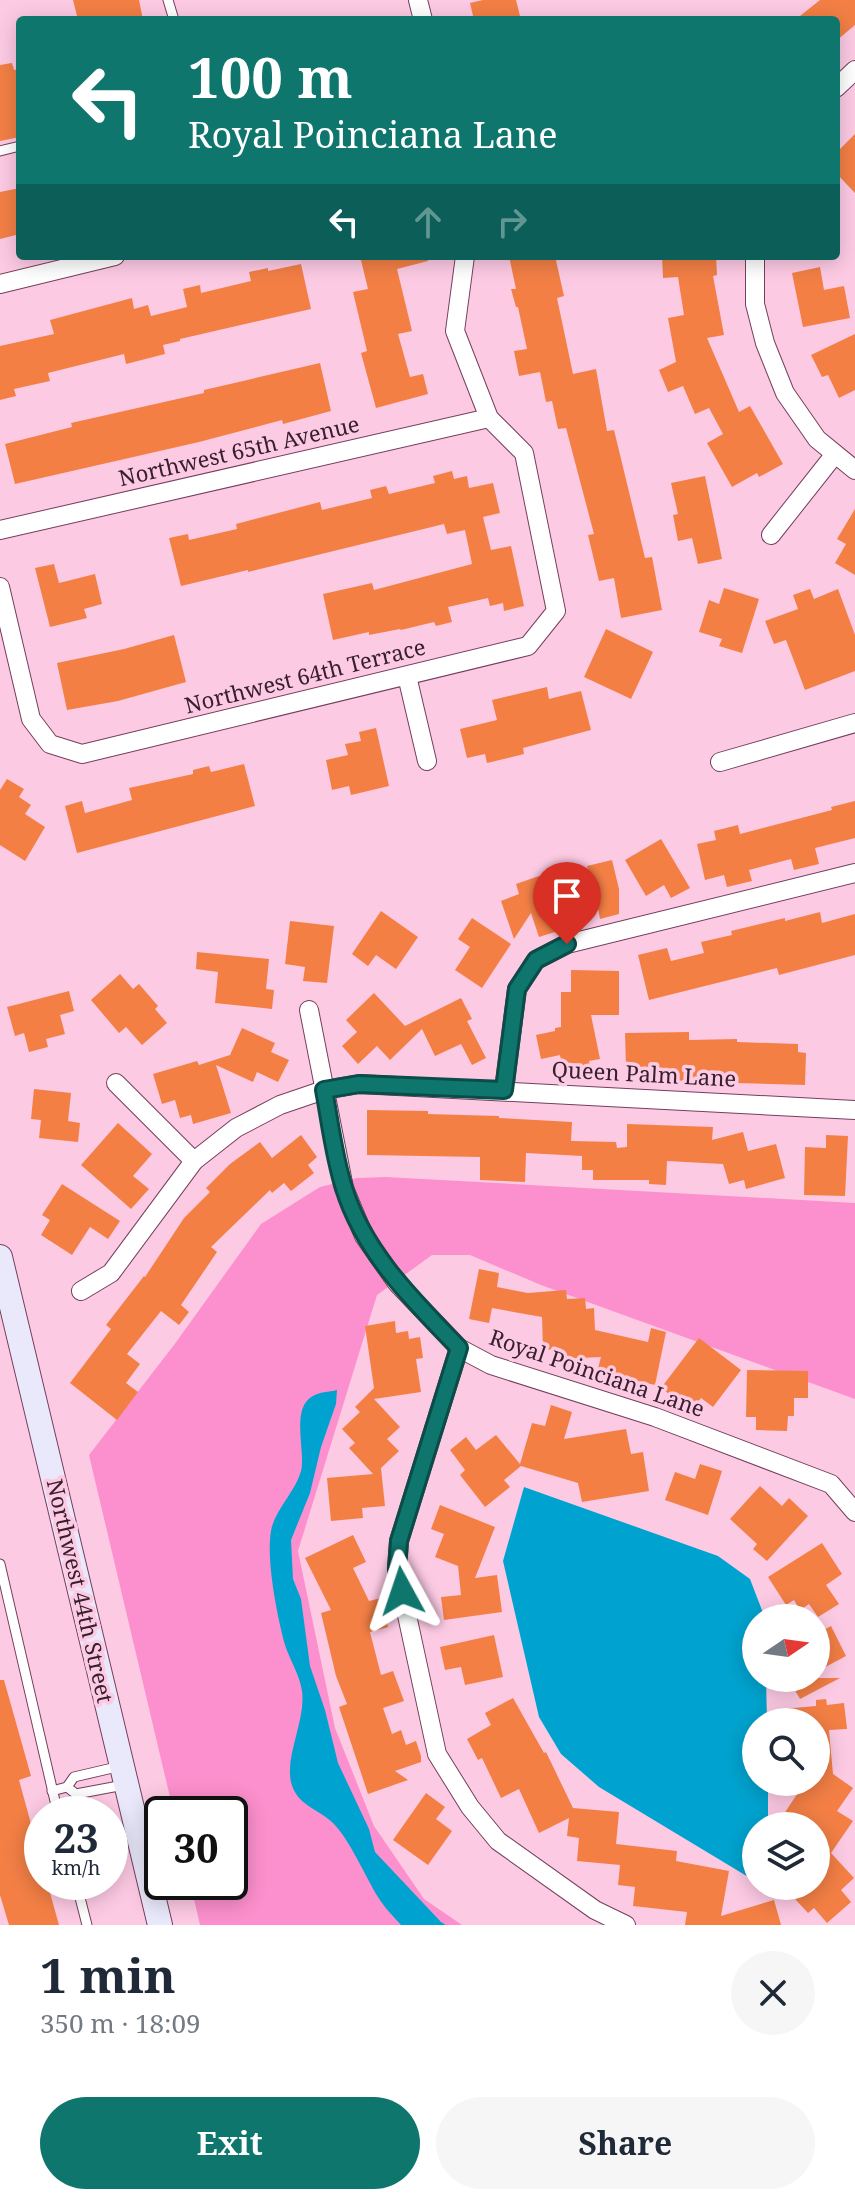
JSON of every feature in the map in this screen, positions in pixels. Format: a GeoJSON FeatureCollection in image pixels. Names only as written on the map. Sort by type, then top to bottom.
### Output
{"type":"FeatureCollection","features":[{"type":"Feature","properties":{"kind":"street"},"geometry":{"type":"LineString","coordinates":[[840,84],[855,70]]}},
{"type":"Feature","properties":{"kind":"street"},"geometry":{"type":"LineString","coordinates":[[0,284],[99,260]]}},
{"type":"Feature","properties":{"kind":"street"},"geometry":{"type":"LineString","coordinates":[[464,260],[455,331],[489,418]]}},
{"type":"Feature","properties":{"kind":"street"},"geometry":{"type":"LineString","coordinates":[[755,260],[755,304],[765,343],[785,393],[817,439],[855,470]]}},
{"type":"Feature","properties":{"kind":"street","name":"Northwest 65th Avenue"},"geometry":{"type":"LineString","coordinates":[[0,530],[489,418]]}},
{"type":"Feature","properties":{"kind":"street","name":"Northwest 64th Terrace"},"geometry":{"type":"LineString","coordinates":[[0,587],[31,719],[50,744],[82,754],[528,646],[556,611],[524,453],[489,418]]}},
{"type":"Feature","properties":{"kind":"street"},"geometry":{"type":"LineString","coordinates":[[771,535],[835,454]]}},
{"type":"Feature","properties":{"kind":"street"},"geometry":{"type":"LineString","coordinates":[[407,676],[427,761]]}},
{"type":"Feature","properties":{"kind":"street"},"geometry":{"type":"LineString","coordinates":[[720,762],[855,723]]}},
{"type":"Feature","properties":{"kind":"street"},"geometry":{"type":"LineString","coordinates":[[504,1090],[517,989],[536,960],[567,944],[855,873]]}},
{"type":"Feature","properties":{"kind":"street","name":"Royal Poinciana Lane"},"geometry":{"type":"LineString","coordinates":[[309,1010],[344,1188],[364,1236],[397,1283],[459,1348],[491,1365],[655,1417],[831,1484],[855,1512]]}},
{"type":"Feature","properties":{"kind":"street"},"geometry":{"type":"LineString","coordinates":[[116,1083],[194,1161]]}},
{"type":"Feature","properties":{"kind":"street","name":"Queen Palm Lane"},"geometry":{"type":"LineString","coordinates":[[81,1291],[111,1273],[194,1161],[236,1128],[280,1105],[324,1090],[359,1084],[855,1110]]}},
{"type":"Feature","properties":{"kind":"street","name":"Northwest 44th Street"},"geometry":{"type":"LineString","coordinates":[[0,1257],[160,1925]]}},
{"type":"Feature","properties":{"kind":"street"},"geometry":{"type":"LineString","coordinates":[[459,1348],[399,1541],[397,1569],[437,1754],[470,1807],[498,1841],[595,1910],[626,1925]]}},
{"type":"Feature","properties":{"kind":"lane"},"geometry":{"type":"LineString","coordinates":[[0,1564],[53,1796]]}},
{"type":"Feature","properties":{"kind":"lane"},"geometry":{"type":"LineString","coordinates":[[52,1791],[67,1787],[74,1777],[124,1776]]}},
{"type":"Feature","properties":{"kind":"lane"},"geometry":{"type":"LineString","coordinates":[[67,1787],[76,1794],[124,1776]]}},
{"type":"Feature","properties":{"kind":"lane"},"geometry":{"type":"LineString","coordinates":[[81,1900],[87,1925]]}},
{"type":"Feature","properties":{"kind":"shaded area"},"geometry":{"type":"Polygon","coordinates":[[[386,1177],[855,1203],[855,1399],[541,1285],[470,1255],[432,1255],[377,1295],[298,1551],[335,1728],[374,1826],[424,1899],[462,1925],[200,1925],[194,1900],[248,1900],[248,1796],[170,1796],[89,1455],[174,1345],[261,1224],[320,1187],[357,1178],[386,1177]]]}},
{"type":"Feature","properties":{"kind":"water"},"geometry":{"type":"Polygon","coordinates":[[[337,1390],[336,1404],[310,1493],[291,1540],[293,1579],[301,1599],[310,1666],[338,1763],[369,1829],[375,1852],[446,1925],[401,1925],[380,1901],[339,1830],[298,1796],[291,1782],[291,1760],[301,1714],[302,1691],[285,1645],[276,1604],[271,1572],[271,1531],[301,1471],[302,1410],[313,1396],[337,1390]]]}},
{"type":"Feature","properties":{"kind":"water"},"geometry":{"type":"Polygon","coordinates":[[[524,1487],[718,1556],[750,1579],[760,1604],[742,1604],[742,1692],[766,1692],[767,1708],[742,1708],[742,1796],[768,1796],[768,1812],[742,1812],[742,1873],[599,1787],[561,1754],[539,1717],[503,1561],[524,1487]]]}},
{"type":"Feature","properties":{"kind":"building"},"geometry":{"type":"Polygon","coordinates":[[[73,0],[139,0],[142,16],[77,16],[73,0]]]}},
{"type":"Feature","properties":{"kind":"building"},"geometry":{"type":"Polygon","coordinates":[[[516,0],[520,16],[473,16],[470,3],[516,0]]]}},
{"type":"Feature","properties":{"kind":"building"},"geometry":{"type":"Polygon","coordinates":[[[820,0],[855,0],[855,25],[840,38],[840,16],[800,16],[820,0]]]}},
{"type":"Feature","properties":{"kind":"building"},"geometry":{"type":"Polygon","coordinates":[[[12,63],[16,70],[16,138],[0,141],[0,65],[12,63]]]}},
{"type":"Feature","properties":{"kind":"building"},"geometry":{"type":"Polygon","coordinates":[[[855,134],[855,193],[840,177],[840,149],[855,134]]]}},
{"type":"Feature","properties":{"kind":"building"},"geometry":{"type":"Polygon","coordinates":[[[16,189],[16,235],[0,239],[0,192],[16,189]]]}},
{"type":"Feature","properties":{"kind":"building"},"geometry":{"type":"Polygon","coordinates":[[[361,260],[428,260],[397,269],[412,331],[398,334],[410,377],[423,374],[428,394],[376,408],[361,353],[367,351],[353,292],[368,289],[361,260]]]}},
{"type":"Feature","properties":{"kind":"building"},"geometry":{"type":"Polygon","coordinates":[[[510,260],[556,260],[564,296],[557,298],[573,374],[596,369],[607,431],[614,430],[645,558],[652,557],[662,610],[621,618],[614,578],[599,581],[588,535],[594,534],[566,428],[558,429],[552,401],[546,402],[540,372],[519,376],[514,351],[527,349],[511,289],[516,289],[510,260]]]}},
{"type":"Feature","properties":{"kind":"building"},"geometry":{"type":"Polygon","coordinates":[[[662,260],[716,260],[717,275],[713,276],[724,335],[707,338],[739,412],[750,406],[783,464],[759,477],[757,473],[732,487],[707,443],[723,434],[709,408],[695,414],[683,386],[668,392],[659,370],[676,362],[668,318],[684,315],[678,277],[663,278],[662,260]]]}},
{"type":"Feature","properties":{"kind":"building"},"geometry":{"type":"Polygon","coordinates":[[[301,264],[311,309],[180,339],[163,345],[165,354],[126,364],[124,354],[48,373],[50,381],[14,389],[16,396],[0,400],[0,346],[54,334],[50,320],[132,298],[134,309],[148,305],[151,316],[187,307],[183,289],[200,285],[201,293],[251,281],[249,272],[301,264]]]}},
{"type":"Feature","properties":{"kind":"building"},"geometry":{"type":"Polygon","coordinates":[[[820,267],[824,290],[844,286],[850,318],[803,327],[792,273],[820,267]]]}},
{"type":"Feature","properties":{"kind":"building"},"geometry":{"type":"Polygon","coordinates":[[[855,334],[855,390],[839,398],[828,375],[822,377],[811,355],[855,334]]]}},
{"type":"Feature","properties":{"kind":"building"},"geometry":{"type":"Polygon","coordinates":[[[320,363],[331,411],[15,484],[5,444],[72,427],[71,423],[320,363]]]}},
{"type":"Feature","properties":{"kind":"building"},"geometry":{"type":"Polygon","coordinates":[[[452,471],[454,479],[467,476],[469,488],[493,483],[500,513],[483,517],[491,550],[511,546],[524,606],[504,611],[503,603],[490,606],[488,598],[448,607],[452,622],[436,626],[434,622],[333,640],[323,594],[372,583],[374,590],[472,564],[465,530],[447,534],[444,524],[181,586],[169,538],[188,534],[189,540],[237,529],[236,524],[320,502],[322,510],[372,498],[370,490],[386,486],[389,494],[435,483],[433,476],[452,471]]]}},
{"type":"Feature","properties":{"kind":"building"},"geometry":{"type":"Polygon","coordinates":[[[705,476],[722,559],[698,564],[692,538],[678,541],[673,515],[678,514],[671,483],[705,476]]]}},
{"type":"Feature","properties":{"kind":"building"},"geometry":{"type":"Polygon","coordinates":[[[855,509],[855,575],[835,563],[846,544],[837,539],[855,509]]]}},
{"type":"Feature","properties":{"kind":"building"},"geometry":{"type":"Polygon","coordinates":[[[54,564],[59,583],[95,574],[102,604],[84,609],[87,618],[50,627],[35,568],[54,564]]]}},
{"type":"Feature","properties":{"kind":"building"},"geometry":{"type":"Polygon","coordinates":[[[724,588],[759,599],[742,653],[719,646],[722,639],[699,632],[709,600],[719,604],[724,588]]]}},
{"type":"Feature","properties":{"kind":"building"},"geometry":{"type":"Polygon","coordinates":[[[810,589],[814,599],[838,589],[855,635],[855,671],[805,690],[786,640],[774,644],[765,621],[798,609],[793,595],[810,589]]]}},
{"type":"Feature","properties":{"kind":"building"},"geometry":{"type":"Polygon","coordinates":[[[606,629],[653,652],[631,699],[584,677],[606,629]]]}},
{"type":"Feature","properties":{"kind":"building"},"geometry":{"type":"Polygon","coordinates":[[[174,635],[186,682],[118,701],[67,710],[57,663],[174,635]]]}},
{"type":"Feature","properties":{"kind":"building"},"geometry":{"type":"Polygon","coordinates":[[[547,687],[549,699],[581,691],[591,730],[523,748],[524,754],[487,763],[485,754],[467,758],[460,729],[497,720],[492,700],[547,687]]]}},
{"type":"Feature","properties":{"kind":"building"},"geometry":{"type":"Polygon","coordinates":[[[376,728],[389,786],[351,795],[349,786],[332,790],[326,760],[348,755],[345,744],[361,741],[359,732],[376,728]]]}},
{"type":"Feature","properties":{"kind":"building"},"geometry":{"type":"Polygon","coordinates":[[[244,764],[255,806],[77,853],[65,806],[82,801],[85,813],[132,800],[129,788],[193,774],[193,770],[209,766],[211,772],[244,764]]]}},
{"type":"Feature","properties":{"kind":"building"},"geometry":{"type":"Polygon","coordinates":[[[7,779],[24,789],[19,797],[31,805],[25,814],[45,827],[25,861],[0,845],[0,790],[7,779]]]}},
{"type":"Feature","properties":{"kind":"building"},"geometry":{"type":"Polygon","coordinates":[[[855,801],[855,838],[815,848],[819,864],[794,870],[791,859],[749,870],[752,881],[727,887],[724,875],[705,880],[697,844],[716,840],[714,831],[738,825],[740,834],[855,801]]]}},
{"type":"Feature","properties":{"kind":"building"},"geometry":{"type":"Polygon","coordinates":[[[661,839],[690,888],[671,898],[664,885],[646,896],[625,860],[661,839]]]}},
{"type":"Feature","properties":{"kind":"building"},"geometry":{"type":"Polygon","coordinates":[[[612,860],[619,889],[619,914],[600,919],[598,908],[554,919],[558,931],[539,937],[531,913],[514,939],[501,901],[519,894],[516,884],[539,876],[548,904],[575,898],[570,878],[589,874],[587,866],[612,860]]]}},
{"type":"Feature","properties":{"kind":"building"},"geometry":{"type":"Polygon","coordinates":[[[381,911],[418,937],[396,969],[376,955],[368,966],[352,954],[381,911]]]}},
{"type":"Feature","properties":{"kind":"building"},"geometry":{"type":"Polygon","coordinates":[[[820,912],[822,923],[855,914],[855,955],[779,975],[777,968],[649,1000],[638,955],[667,948],[671,961],[704,953],[701,942],[732,935],[731,931],[820,912]]]}},
{"type":"Feature","properties":{"kind":"building"},"geometry":{"type":"Polygon","coordinates":[[[472,918],[511,944],[482,988],[455,970],[470,947],[458,939],[472,918]]]}},
{"type":"Feature","properties":{"kind":"building"},"geometry":{"type":"Polygon","coordinates":[[[290,921],[334,926],[327,983],[303,981],[305,967],[285,964],[290,921]]]}},
{"type":"Feature","properties":{"kind":"building"},"geometry":{"type":"Polygon","coordinates":[[[197,952],[269,959],[266,989],[274,990],[272,1009],[215,1003],[218,972],[196,969],[197,952]]]}},
{"type":"Feature","properties":{"kind":"building"},"geometry":{"type":"Polygon","coordinates":[[[571,970],[619,971],[619,1015],[591,1015],[600,1059],[589,1061],[591,1070],[564,1076],[560,1055],[541,1059],[536,1035],[561,1027],[561,992],[571,992],[571,970]]]}},
{"type":"Feature","properties":{"kind":"building"},"geometry":{"type":"Polygon","coordinates":[[[120,974],[133,989],[139,984],[158,1006],[155,1009],[167,1023],[142,1045],[126,1027],[119,1033],[91,1000],[120,974]]]}},
{"type":"Feature","properties":{"kind":"building"},"geometry":{"type":"Polygon","coordinates":[[[69,991],[74,1011],[60,1015],[65,1034],[46,1039],[48,1047],[29,1052],[24,1033],[15,1036],[7,1007],[69,991]]]}},
{"type":"Feature","properties":{"kind":"building"},"geometry":{"type":"Polygon","coordinates":[[[374,993],[405,1026],[461,998],[472,1019],[467,1021],[486,1058],[472,1065],[461,1044],[435,1056],[422,1029],[390,1060],[377,1046],[358,1064],[342,1046],[357,1032],[346,1020],[374,993]]]}},
{"type":"Feature","properties":{"kind":"building"},"geometry":{"type":"Polygon","coordinates":[[[242,1028],[275,1043],[271,1052],[289,1060],[278,1082],[257,1072],[253,1082],[216,1065],[231,1113],[193,1124],[191,1115],[180,1118],[175,1100],[162,1104],[153,1074],[230,1055],[242,1028]]]}},
{"type":"Feature","properties":{"kind":"building"},"geometry":{"type":"Polygon","coordinates":[[[689,1032],[689,1040],[737,1039],[737,1042],[798,1044],[798,1052],[806,1053],[805,1085],[645,1081],[645,1067],[626,1067],[625,1033],[689,1032]]]}},
{"type":"Feature","properties":{"kind":"building"},"geometry":{"type":"Polygon","coordinates":[[[34,1089],[71,1093],[68,1121],[80,1123],[78,1142],[39,1138],[41,1120],[31,1119],[34,1089]]]}},
{"type":"Feature","properties":{"kind":"building"},"geometry":{"type":"Polygon","coordinates":[[[367,1110],[428,1111],[428,1114],[572,1122],[571,1141],[616,1142],[617,1148],[627,1147],[627,1124],[713,1127],[712,1140],[743,1132],[748,1151],[776,1144],[785,1178],[746,1189],[744,1180],[729,1184],[723,1164],[667,1161],[666,1185],[649,1184],[649,1180],[593,1180],[593,1170],[582,1170],[582,1156],[526,1153],[525,1182],[480,1180],[480,1157],[367,1155],[367,1110]]]}},
{"type":"Feature","properties":{"kind":"building"},"geometry":{"type":"Polygon","coordinates":[[[118,1123],[152,1154],[133,1176],[149,1189],[131,1209],[81,1165],[118,1123]]]}},
{"type":"Feature","properties":{"kind":"building"},"geometry":{"type":"Polygon","coordinates":[[[301,1135],[317,1157],[308,1165],[314,1173],[291,1191],[284,1183],[272,1193],[270,1190],[211,1247],[217,1252],[181,1305],[189,1312],[179,1325],[161,1311],[127,1354],[140,1364],[126,1383],[138,1392],[117,1420],[70,1383],[111,1329],[106,1325],[145,1277],[184,1218],[210,1192],[206,1188],[230,1164],[260,1142],[272,1158],[301,1135]]]}},
{"type":"Feature","properties":{"kind":"building"},"geometry":{"type":"Polygon","coordinates":[[[826,1135],[848,1136],[845,1196],[804,1195],[805,1147],[826,1148],[826,1135]]]}},
{"type":"Feature","properties":{"kind":"building"},"geometry":{"type":"Polygon","coordinates":[[[62,1184],[120,1221],[108,1239],[90,1227],[72,1255],[41,1235],[50,1220],[42,1215],[62,1184]]]}},
{"type":"Feature","properties":{"kind":"building"},"geometry":{"type":"Polygon","coordinates":[[[479,1269],[499,1273],[497,1287],[528,1293],[566,1290],[567,1299],[585,1298],[586,1309],[594,1308],[595,1330],[648,1342],[651,1328],[666,1332],[655,1385],[597,1372],[601,1357],[560,1359],[560,1349],[543,1350],[542,1317],[492,1308],[489,1323],[469,1319],[479,1269]]]}},
{"type":"Feature","properties":{"kind":"building"},"geometry":{"type":"Polygon","coordinates":[[[395,1321],[396,1333],[408,1331],[409,1339],[420,1337],[423,1358],[416,1359],[421,1392],[374,1399],[400,1427],[387,1439],[399,1451],[381,1468],[385,1506],[362,1508],[363,1518],[331,1521],[327,1478],[373,1474],[349,1448],[355,1443],[342,1429],[360,1412],[355,1407],[374,1388],[365,1326],[395,1321]]]}},
{"type":"Feature","properties":{"kind":"building"},"geometry":{"type":"Polygon","coordinates":[[[699,1338],[741,1370],[713,1407],[701,1398],[692,1411],[661,1388],[699,1338]]]}},
{"type":"Feature","properties":{"kind":"building"},"geometry":{"type":"Polygon","coordinates":[[[747,1370],[808,1371],[808,1398],[794,1398],[794,1416],[788,1416],[787,1431],[756,1430],[756,1417],[746,1417],[747,1370]]]}},
{"type":"Feature","properties":{"kind":"building"},"geometry":{"type":"Polygon","coordinates":[[[551,1405],[572,1412],[564,1439],[626,1429],[631,1454],[643,1452],[649,1491],[582,1502],[578,1483],[521,1466],[504,1480],[510,1487],[485,1507],[460,1475],[465,1470],[450,1450],[466,1437],[476,1450],[496,1435],[520,1464],[532,1423],[545,1426],[551,1405]]]}},
{"type":"Feature","properties":{"kind":"building"},"geometry":{"type":"Polygon","coordinates":[[[700,1464],[722,1471],[708,1515],[665,1500],[675,1472],[695,1479],[700,1464]]]}},
{"type":"Feature","properties":{"kind":"building"},"geometry":{"type":"Polygon","coordinates":[[[760,1486],[782,1506],[789,1498],[808,1516],[767,1561],[753,1549],[757,1544],[730,1519],[760,1486]]]}},
{"type":"Feature","properties":{"kind":"building"},"geometry":{"type":"Polygon","coordinates":[[[440,1505],[495,1527],[475,1578],[497,1575],[502,1612],[444,1620],[441,1597],[461,1595],[458,1566],[435,1557],[444,1534],[431,1529],[440,1505]]]}},
{"type":"Feature","properties":{"kind":"building"},"geometry":{"type":"Polygon","coordinates":[[[353,1535],[366,1562],[353,1568],[369,1601],[381,1598],[388,1627],[370,1632],[381,1675],[393,1671],[404,1701],[383,1708],[392,1734],[401,1730],[406,1745],[416,1741],[421,1756],[421,1762],[395,1771],[408,1780],[368,1794],[339,1707],[347,1704],[336,1676],[321,1613],[331,1610],[305,1558],[353,1535]]]}},
{"type":"Feature","properties":{"kind":"building"},"geometry":{"type":"Polygon","coordinates":[[[822,1543],[842,1574],[826,1585],[839,1604],[830,1610],[830,1604],[796,1604],[794,1600],[785,1604],[768,1577],[822,1543]]]}},
{"type":"Feature","properties":{"kind":"building"},"geometry":{"type":"Polygon","coordinates":[[[830,1627],[846,1656],[830,1665],[830,1627]]]}},
{"type":"Feature","properties":{"kind":"building"},"geometry":{"type":"Polygon","coordinates":[[[494,1635],[503,1677],[465,1685],[461,1667],[445,1670],[440,1647],[494,1635]]]}},
{"type":"Feature","properties":{"kind":"building"},"geometry":{"type":"Polygon","coordinates":[[[0,1680],[4,1680],[31,1776],[19,1780],[24,1798],[24,1900],[52,1900],[59,1925],[9,1925],[0,1895],[0,1680]]]}},
{"type":"Feature","properties":{"kind":"building"},"geometry":{"type":"Polygon","coordinates":[[[796,1692],[813,1692],[800,1699],[796,1692]]]}},
{"type":"Feature","properties":{"kind":"building"},"geometry":{"type":"Polygon","coordinates":[[[513,1698],[546,1752],[573,1808],[619,1812],[616,1844],[677,1851],[676,1861],[729,1871],[721,1916],[774,1900],[781,1925],[685,1925],[687,1912],[633,1906],[635,1887],[618,1885],[620,1865],[577,1861],[579,1838],[567,1836],[569,1818],[539,1833],[519,1789],[501,1798],[482,1758],[478,1760],[467,1739],[491,1725],[485,1713],[513,1698]]]}},
{"type":"Feature","properties":{"kind":"building"},"geometry":{"type":"Polygon","coordinates":[[[826,1699],[827,1705],[844,1703],[847,1729],[830,1730],[830,1708],[793,1708],[816,1706],[816,1700],[826,1699]]]}},
{"type":"Feature","properties":{"kind":"building"},"geometry":{"type":"Polygon","coordinates":[[[830,1741],[833,1774],[853,1788],[837,1811],[853,1821],[831,1853],[854,1878],[841,1890],[851,1902],[827,1923],[814,1908],[808,1913],[796,1900],[830,1900],[830,1812],[785,1812],[796,1796],[830,1796],[830,1741]]]}},
{"type":"Feature","properties":{"kind":"building"},"geometry":{"type":"Polygon","coordinates":[[[426,1793],[445,1807],[436,1819],[452,1831],[428,1865],[393,1840],[426,1793]]]}},
{"type":"Feature","properties":{"kind":"route"},"geometry":{"type":"LineString","coordinates":[[402,1591],[397,1569],[399,1541],[459,1348],[397,1283],[364,1236],[344,1188],[324,1090],[359,1084],[504,1090],[517,989],[536,960],[567,944]]}}]}
